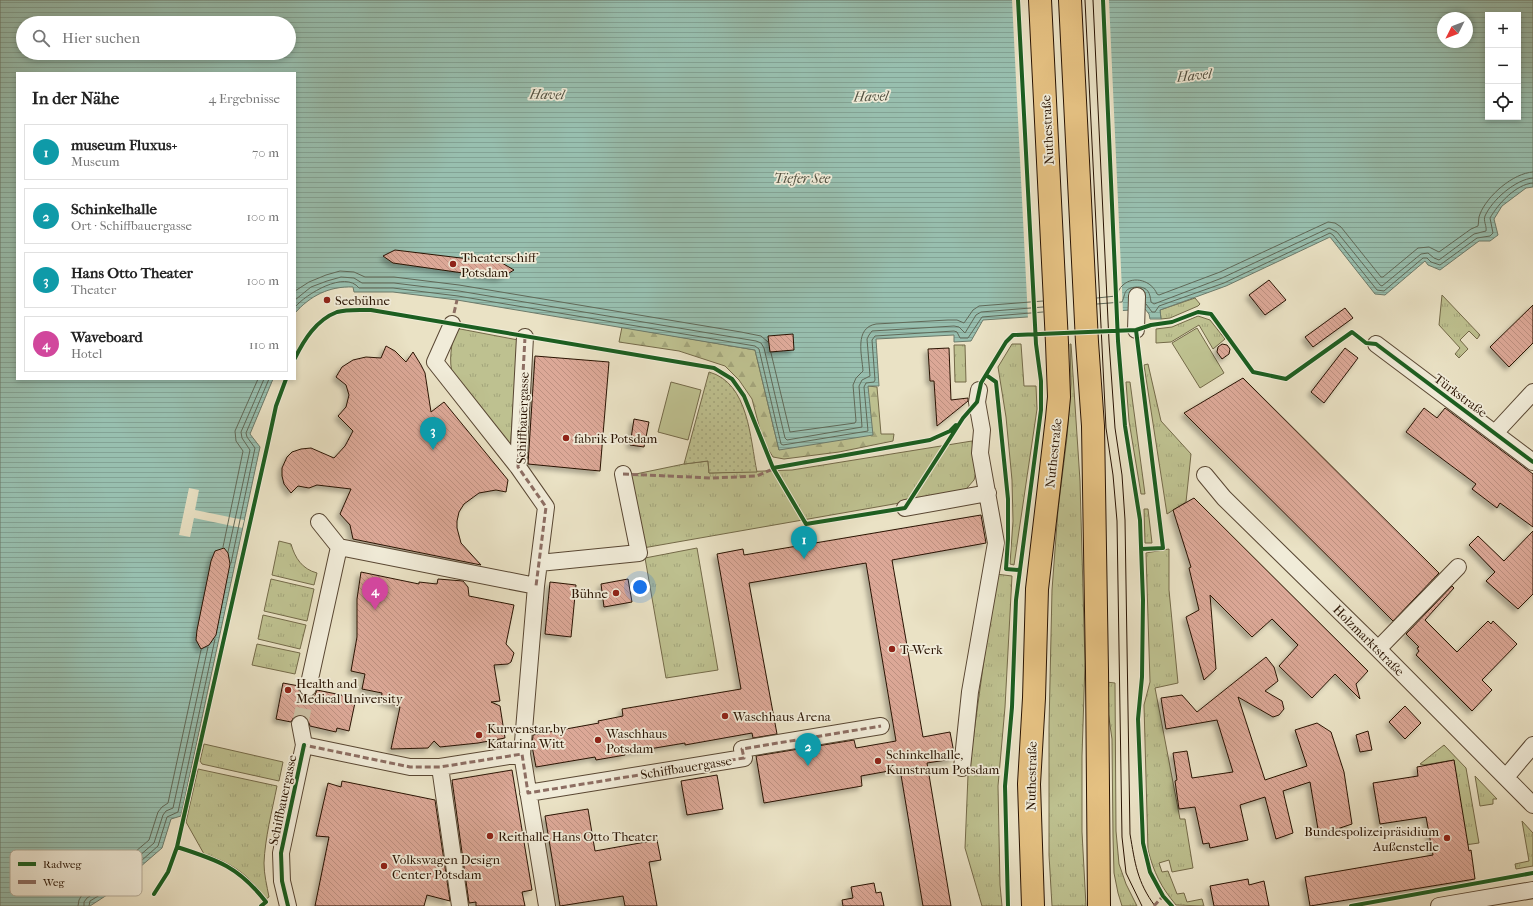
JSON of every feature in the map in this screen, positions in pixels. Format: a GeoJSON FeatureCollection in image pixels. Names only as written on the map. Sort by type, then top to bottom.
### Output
{"type":"FeatureCollection","features":[{"type":"Feature","properties":{"kind":"highway","name":"Nuthestraße"},"geometry":{"type":"LineString","coordinates":[[1033,906],[1029,784],[1034,698],[1037,589],[1057,418],[1058,397],[1057,343],[1040,0]]}},
{"type":"Feature","properties":{"kind":"highway"},"geometry":{"type":"LineString","coordinates":[[1070,0],[1093,434],[1098,678],[1099,906]]}},
{"type":"Feature","properties":{"kind":"highway"},"geometry":{"type":"LineString","coordinates":[[1099,875],[1114,906]]}},
{"type":"Feature","properties":{"kind":"street"},"geometry":{"type":"LineString","coordinates":[[1136,330],[1137,296]]}},
{"type":"Feature","properties":{"kind":"street"},"geometry":{"type":"LineString","coordinates":[[452,324],[435,362],[518,467]]}},
{"type":"Feature","properties":{"kind":"street","name":"Schiffbauergasse"},"geometry":{"type":"LineString","coordinates":[[525,337],[518,467],[546,507],[536,586],[522,754],[547,906]]}},
{"type":"Feature","properties":{"kind":"street","name":"Türkstraße"},"geometry":{"type":"LineString","coordinates":[[1376,344],[1533,462]]}},
{"type":"Feature","properties":{"kind":"street"},"geometry":{"type":"LineString","coordinates":[[962,768],[970,692],[996,543],[980,453],[982,430],[977,402],[979,390]]}},
{"type":"Feature","properties":{"kind":"street"},"geometry":{"type":"LineString","coordinates":[[1495,433],[1533,392]]}},
{"type":"Feature","properties":{"kind":"street"},"geometry":{"type":"LineString","coordinates":[[539,563],[638,553],[623,474]]}},
{"type":"Feature","properties":{"kind":"street","name":"Holzmarktstraße"},"geometry":{"type":"LineString","coordinates":[[1205,474],[1224,498],[1378,649],[1533,805]]}},
{"type":"Feature","properties":{"kind":"street"},"geometry":{"type":"LineString","coordinates":[[905,508],[988,493]]}},
{"type":"Feature","properties":{"kind":"street"},"geometry":{"type":"LineString","coordinates":[[319,522],[338,547],[536,586]]}},
{"type":"Feature","properties":{"kind":"street"},"geometry":{"type":"LineString","coordinates":[[308,688],[338,547]]}},
{"type":"Feature","properties":{"kind":"street"},"geometry":{"type":"LineString","coordinates":[[1378,649],[1458,567]]}},
{"type":"Feature","properties":{"kind":"street","name":"Schiffbauergasse"},"geometry":{"type":"LineString","coordinates":[[288,906],[282,881],[281,853],[304,745],[300,724]]}},
{"type":"Feature","properties":{"kind":"street","name":"Schiffbauergasse"},"geometry":{"type":"LineString","coordinates":[[528,793],[744,758],[742,749],[881,726]]}},
{"type":"Feature","properties":{"kind":"street","name":"Schiffbauergasse"},"geometry":{"type":"LineString","coordinates":[[304,745],[410,767],[440,767],[522,754]]}},
{"type":"Feature","properties":{"kind":"street"},"geometry":{"type":"LineString","coordinates":[[1506,777],[1533,745]]}},
{"type":"Feature","properties":{"kind":"street"},"geometry":{"type":"LineString","coordinates":[[440,767],[460,906]]}},
{"type":"Feature","properties":{"kind":"street"},"geometry":{"type":"LineString","coordinates":[[1439,906],[1533,890]]}},
{"type":"Feature","properties":{"kind":"green space"},"geometry":{"type":"Polygon","coordinates":[[[1442,295],[1480,335],[1477,339],[1469,331],[1460,340],[1468,349],[1459,358],[1455,354],[1460,348],[1439,325],[1442,295]]]}},
{"type":"Feature","properties":{"kind":"green space"},"geometry":{"type":"Polygon","coordinates":[[[1195,298],[1200,304],[1198,306],[1170,318],[1161,319],[1160,310],[1195,298]]]}},
{"type":"Feature","properties":{"kind":"green space"},"geometry":{"type":"Polygon","coordinates":[[[1198,316],[1210,320],[1225,339],[1213,349],[1199,325],[1171,342],[1156,343],[1156,329],[1172,327],[1198,316]]]}},
{"type":"Feature","properties":{"kind":"green space"},"geometry":{"type":"Polygon","coordinates":[[[622,327],[755,350],[779,450],[868,386],[877,387],[881,434],[894,434],[893,441],[839,452],[784,459],[773,457],[763,441],[752,399],[739,380],[725,366],[679,351],[619,342],[622,327]]]}},
{"type":"Feature","properties":{"kind":"green space"},"geometry":{"type":"Polygon","coordinates":[[[455,328],[518,340],[510,451],[453,376],[451,358],[455,328]]]}},
{"type":"Feature","properties":{"kind":"green space"},"geometry":{"type":"Polygon","coordinates":[[[1197,328],[1224,373],[1200,388],[1172,343],[1197,328]]]}},
{"type":"Feature","properties":{"kind":"green space"},"geometry":{"type":"Polygon","coordinates":[[[1012,344],[1021,344],[1024,386],[1036,386],[1037,409],[1014,565],[1010,564],[1013,521],[1012,480],[1006,417],[998,367],[1012,344]]]}},
{"type":"Feature","properties":{"kind":"green space"},"geometry":{"type":"Polygon","coordinates":[[[1070,344],[1080,481],[1085,663],[1082,756],[1082,832],[1086,906],[1052,906],[1049,855],[1049,727],[1052,590],[1058,510],[1067,437],[1071,384],[1070,344]]]}},
{"type":"Feature","properties":{"kind":"green space"},"geometry":{"type":"Polygon","coordinates":[[[954,345],[965,345],[966,382],[955,382],[954,345]]]}},
{"type":"Feature","properties":{"kind":"green space"},"geometry":{"type":"Polygon","coordinates":[[[1148,364],[1161,421],[1191,454],[1186,502],[1167,514],[1144,365],[1148,364]]]}},
{"type":"Feature","properties":{"kind":"green space"},"geometry":{"type":"Polygon","coordinates":[[[709,372],[722,378],[732,388],[740,400],[749,429],[757,472],[709,473],[708,461],[684,464],[709,372]]]}},
{"type":"Feature","properties":{"kind":"green space"},"geometry":{"type":"Polygon","coordinates":[[[671,382],[701,390],[688,440],[658,432],[671,382]]]}},
{"type":"Feature","properties":{"kind":"green space"},"geometry":{"type":"Polygon","coordinates":[[[1126,382],[1130,382],[1145,494],[1141,494],[1129,421],[1126,382]]]}},
{"type":"Feature","properties":{"kind":"green space"},"geometry":{"type":"Polygon","coordinates":[[[972,441],[976,473],[974,480],[967,488],[968,491],[643,548],[631,475],[684,464],[708,461],[709,473],[792,470],[972,441]]]}},
{"type":"Feature","properties":{"kind":"green space"},"geometry":{"type":"Polygon","coordinates":[[[1144,509],[1148,509],[1152,543],[1145,543],[1144,509]]]}},
{"type":"Feature","properties":{"kind":"green space"},"geometry":{"type":"Polygon","coordinates":[[[279,541],[291,544],[297,558],[303,566],[317,573],[314,585],[272,575],[279,541]]]}},
{"type":"Feature","properties":{"kind":"green space"},"geometry":{"type":"Polygon","coordinates":[[[697,548],[718,670],[666,678],[645,558],[697,548]]]}},
{"type":"Feature","properties":{"kind":"green space"},"geometry":{"type":"Polygon","coordinates":[[[1169,549],[1169,590],[1178,683],[1155,688],[1180,819],[1185,819],[1193,868],[1172,872],[1169,860],[1159,863],[1162,872],[1168,871],[1177,894],[1184,893],[1187,902],[1202,899],[1204,906],[1176,905],[1166,892],[1159,879],[1148,850],[1144,705],[1150,682],[1146,553],[1169,549]]]}},
{"type":"Feature","properties":{"kind":"green space"},"geometry":{"type":"Polygon","coordinates":[[[996,574],[1012,576],[1005,707],[998,786],[1000,885],[1002,906],[982,906],[965,848],[968,775],[996,574]]]}},
{"type":"Feature","properties":{"kind":"green space"},"geometry":{"type":"Polygon","coordinates":[[[271,579],[314,589],[307,621],[264,611],[271,579]]]}},
{"type":"Feature","properties":{"kind":"green space"},"geometry":{"type":"Polygon","coordinates":[[[263,615],[306,625],[300,649],[258,639],[263,615]]]}},
{"type":"Feature","properties":{"kind":"green space"},"geometry":{"type":"Polygon","coordinates":[[[257,644],[300,653],[295,674],[252,665],[257,644]]]}},
{"type":"Feature","properties":{"kind":"green space"},"geometry":{"type":"Polygon","coordinates":[[[1106,682],[1115,683],[1116,831],[1119,864],[1126,884],[1137,906],[1122,906],[1114,873],[1112,739],[1106,682]]]}},
{"type":"Feature","properties":{"kind":"green space"},"geometry":{"type":"Polygon","coordinates":[[[204,744],[283,762],[279,781],[202,764],[200,761],[204,744]]]}},
{"type":"Feature","properties":{"kind":"green space"},"geometry":{"type":"Polygon","coordinates":[[[1444,745],[1466,768],[1479,843],[1465,845],[1454,760],[1424,765],[1420,764],[1444,745]]]}},
{"type":"Feature","properties":{"kind":"green space"},"geometry":{"type":"Polygon","coordinates":[[[198,769],[277,786],[269,824],[264,863],[264,872],[269,897],[266,899],[253,883],[239,871],[223,861],[204,854],[186,822],[198,769]]]}},
{"type":"Feature","properties":{"kind":"green space"},"geometry":{"type":"Polygon","coordinates":[[[1475,776],[1497,799],[1493,799],[1493,804],[1480,806],[1475,776]]]}},
{"type":"Feature","properties":{"kind":"green space"},"geometry":{"type":"Polygon","coordinates":[[[1522,821],[1533,833],[1533,866],[1516,869],[1515,864],[1529,861],[1522,821]]]}},
{"type":"Feature","properties":{"kind":"water","name":"Tiefer See"},"geometry":{"type":"Polygon","coordinates":[[[0,0],[1533,0],[1533,187],[1526,188],[1502,206],[1494,219],[1498,235],[1490,241],[1479,241],[1440,270],[1428,265],[1425,261],[1385,295],[1375,294],[1330,237],[1226,286],[1160,310],[1161,319],[1150,319],[1149,314],[1145,309],[983,320],[971,341],[954,342],[954,335],[876,339],[879,386],[868,386],[873,435],[779,450],[755,350],[457,300],[393,292],[354,292],[353,287],[336,288],[321,293],[307,302],[296,312],[296,72],[16,72],[16,380],[273,380],[250,434],[260,447],[181,816],[171,819],[162,848],[142,865],[142,850],[10,850],[10,896],[105,896],[90,906],[0,906],[0,0]]]}},
{"type":"Feature","properties":{"kind":"pier"},"geometry":{"type":"Polygon","coordinates":[[[1012,0],[1109,0],[1123,313],[1028,319],[1012,0]]]}},
{"type":"Feature","properties":{"kind":"pier"},"geometry":{"type":"Polygon","coordinates":[[[189,488],[199,490],[195,510],[244,520],[242,528],[194,518],[190,537],[179,535],[189,488]]]}},
{"type":"Feature","properties":{"kind":"building","name":"Theaterschiff Potsdam"},"geometry":{"type":"Polygon","coordinates":[[[395,250],[502,263],[514,270],[498,278],[393,263],[383,256],[395,250]]]}},
{"type":"Feature","properties":{"kind":"building"},"geometry":{"type":"Polygon","coordinates":[[[1269,280],[1286,300],[1265,315],[1249,295],[1269,280]]]}},
{"type":"Feature","properties":{"kind":"building"},"geometry":{"type":"Polygon","coordinates":[[[1533,305],[1533,343],[1509,367],[1490,347],[1533,305]]]}},
{"type":"Feature","properties":{"kind":"building"},"geometry":{"type":"Polygon","coordinates":[[[1345,308],[1353,318],[1313,347],[1305,337],[1345,308]]]}},
{"type":"Feature","properties":{"kind":"building"},"geometry":{"type":"Polygon","coordinates":[[[793,334],[794,350],[770,352],[768,336],[793,334]]]}},
{"type":"Feature","properties":{"kind":"building"},"geometry":{"type":"Polygon","coordinates":[[[1222,344],[1227,345],[1230,349],[1229,354],[1222,359],[1217,352],[1218,347],[1222,344]]]}},
{"type":"Feature","properties":{"kind":"building"},"geometry":{"type":"Polygon","coordinates":[[[386,346],[395,351],[406,362],[413,352],[425,373],[431,412],[444,402],[508,480],[506,492],[496,490],[479,493],[464,504],[459,512],[457,528],[461,543],[481,565],[353,539],[350,525],[340,514],[351,489],[317,485],[309,488],[298,486],[291,493],[284,484],[282,468],[287,457],[292,452],[311,448],[334,458],[345,446],[353,431],[338,416],[346,407],[349,395],[346,385],[336,377],[342,367],[353,360],[366,357],[381,358],[386,346]]]}},
{"type":"Feature","properties":{"kind":"building"},"geometry":{"type":"Polygon","coordinates":[[[949,348],[951,400],[968,398],[968,401],[937,426],[934,381],[930,381],[928,349],[949,348]]]}},
{"type":"Feature","properties":{"kind":"building"},"geometry":{"type":"Polygon","coordinates":[[[1345,348],[1358,358],[1324,403],[1311,392],[1345,348]]]}},
{"type":"Feature","properties":{"kind":"building","name":"fabrik Potsdam"},"geometry":{"type":"Polygon","coordinates":[[[535,356],[609,362],[600,471],[528,464],[535,356]]]}},
{"type":"Feature","properties":{"kind":"building"},"geometry":{"type":"Polygon","coordinates":[[[1243,378],[1439,573],[1393,621],[1184,413],[1243,378]]]}},
{"type":"Feature","properties":{"kind":"building"},"geometry":{"type":"Polygon","coordinates":[[[1424,408],[1437,418],[1445,408],[1533,474],[1533,527],[1500,503],[1497,508],[1472,489],[1476,484],[1406,432],[1424,408]]]}},
{"type":"Feature","properties":{"kind":"building"},"geometry":{"type":"Polygon","coordinates":[[[634,419],[649,422],[644,447],[630,445],[634,419]]]}},
{"type":"Feature","properties":{"kind":"building"},"geometry":{"type":"Polygon","coordinates":[[[1194,498],[1368,671],[1356,684],[1360,699],[1335,674],[1312,698],[1279,666],[1298,645],[1272,619],[1252,637],[1210,595],[1216,669],[1204,680],[1186,617],[1199,610],[1189,568],[1191,567],[1173,510],[1194,498]]]}},
{"type":"Feature","properties":{"kind":"building"},"geometry":{"type":"Polygon","coordinates":[[[981,515],[986,543],[892,560],[923,737],[950,732],[954,753],[953,759],[927,763],[951,906],[923,906],[900,769],[861,776],[862,786],[764,803],[756,756],[854,740],[856,748],[896,741],[866,563],[749,583],[777,734],[753,738],[752,733],[685,745],[685,743],[625,753],[625,755],[596,760],[595,757],[536,767],[532,746],[533,735],[599,723],[598,721],[623,716],[622,709],[741,689],[717,554],[743,549],[744,555],[981,515]]]}},
{"type":"Feature","properties":{"kind":"building"},"geometry":{"type":"Polygon","coordinates":[[[1533,531],[1533,594],[1518,609],[1486,581],[1495,572],[1469,545],[1478,536],[1504,561],[1533,531]]]}},
{"type":"Feature","properties":{"kind":"building"},"geometry":{"type":"Polygon","coordinates":[[[224,548],[228,553],[230,564],[216,635],[209,645],[201,649],[196,640],[197,630],[211,561],[215,551],[224,548]]]}},
{"type":"Feature","properties":{"kind":"building"},"geometry":{"type":"Polygon","coordinates":[[[361,572],[419,584],[419,582],[437,584],[438,579],[463,581],[468,587],[469,596],[514,605],[506,644],[514,653],[511,662],[508,664],[494,665],[500,701],[491,702],[500,706],[505,738],[478,743],[440,747],[434,741],[428,748],[391,749],[400,707],[381,700],[382,693],[362,689],[365,674],[351,671],[357,637],[357,599],[361,572]]]}},
{"type":"Feature","properties":{"kind":"building","name":"Bühne"},"geometry":{"type":"Polygon","coordinates":[[[628,579],[632,602],[604,607],[601,584],[628,579]]]}},
{"type":"Feature","properties":{"kind":"building"},"geometry":{"type":"Polygon","coordinates":[[[550,582],[576,585],[571,637],[545,634],[550,582]]]}},
{"type":"Feature","properties":{"kind":"building"},"geometry":{"type":"Polygon","coordinates":[[[1452,586],[1454,588],[1425,620],[1457,652],[1488,621],[1491,624],[1493,621],[1517,644],[1482,680],[1492,690],[1472,711],[1416,655],[1419,651],[1417,648],[1419,647],[1406,634],[1452,586]]]}},
{"type":"Feature","properties":{"kind":"building"},"geometry":{"type":"Polygon","coordinates":[[[1266,657],[1274,667],[1278,681],[1265,691],[1282,701],[1284,709],[1279,715],[1273,717],[1238,697],[1265,780],[1307,766],[1295,730],[1317,723],[1331,732],[1344,772],[1352,824],[1319,835],[1310,782],[1283,791],[1293,833],[1276,839],[1265,797],[1240,805],[1248,840],[1210,848],[1209,843],[1203,844],[1195,807],[1179,809],[1173,753],[1187,751],[1192,778],[1233,772],[1217,720],[1166,729],[1161,698],[1182,695],[1197,712],[1266,657]]]}},
{"type":"Feature","properties":{"kind":"building"},"geometry":{"type":"Polygon","coordinates":[[[283,683],[299,686],[301,695],[306,697],[315,695],[317,690],[356,698],[349,731],[337,728],[336,732],[310,726],[307,718],[303,715],[294,717],[291,722],[276,719],[283,683]]]}},
{"type":"Feature","properties":{"kind":"building"},"geometry":{"type":"Polygon","coordinates":[[[1405,706],[1421,723],[1405,739],[1389,722],[1405,706]]]}},
{"type":"Feature","properties":{"kind":"building"},"geometry":{"type":"Polygon","coordinates":[[[1368,731],[1372,750],[1360,752],[1356,735],[1368,731]]]}},
{"type":"Feature","properties":{"kind":"building","name":"Bundespolizeipräsidium Außenstelle"},"geometry":{"type":"Polygon","coordinates":[[[1454,760],[1475,879],[1310,906],[1305,877],[1433,855],[1426,817],[1380,824],[1373,783],[1418,776],[1417,767],[1454,760]]]}},
{"type":"Feature","properties":{"kind":"building","name":"Reithalle Hans Otto Theater"},"geometry":{"type":"Polygon","coordinates":[[[512,770],[532,890],[522,892],[525,906],[476,906],[476,902],[469,903],[452,780],[512,770]]]}},
{"type":"Feature","properties":{"kind":"building"},"geometry":{"type":"Polygon","coordinates":[[[717,775],[723,809],[687,815],[681,781],[717,775]]]}},
{"type":"Feature","properties":{"kind":"building","name":"Volkswagen Design Center Potsdam"},"geometry":{"type":"Polygon","coordinates":[[[342,781],[435,800],[450,901],[427,895],[424,906],[315,906],[329,837],[316,836],[328,783],[341,787],[342,781]]]}},
{"type":"Feature","properties":{"kind":"building"},"geometry":{"type":"Polygon","coordinates":[[[588,809],[595,851],[657,840],[661,860],[649,862],[657,906],[625,906],[623,896],[560,906],[545,816],[588,809]]]}},
{"type":"Feature","properties":{"kind":"building"},"geometry":{"type":"Polygon","coordinates":[[[1248,879],[1249,885],[1264,881],[1269,906],[1214,906],[1210,886],[1248,879]]]}},
{"type":"Feature","properties":{"kind":"building"},"geometry":{"type":"Polygon","coordinates":[[[874,883],[876,893],[881,892],[884,906],[843,906],[842,900],[853,898],[851,887],[874,883]]]}},
{"type":"Feature","properties":{"kind":"tunnel"},"geometry":{"type":"LineString","coordinates":[[300,724],[308,688]]}},
{"type":"Feature","properties":{"kind":"tram line"},"geometry":{"type":"LineString","coordinates":[[1085,0],[1106,428],[1113,475],[1117,521],[1122,837],[1126,873],[1142,906]]}},
{"type":"Feature","properties":{"kind":"tram line"},"geometry":{"type":"LineString","coordinates":[[1093,0],[1109,342],[1115,428],[1122,475],[1125,520],[1130,834],[1135,863],[1140,880],[1155,906]]}},
{"type":"Feature","properties":{"kind":"marked path"},"geometry":{"type":"LineString","coordinates":[[454,313],[457,300]]}},
{"type":"Feature","properties":{"kind":"marked path"},"geometry":{"type":"LineString","coordinates":[[525,337],[518,467],[546,507],[536,586]]}},
{"type":"Feature","properties":{"kind":"marked path"},"geometry":{"type":"LineString","coordinates":[[623,474],[712,478],[757,476],[775,468]]}},
{"type":"Feature","properties":{"kind":"marked path"},"geometry":{"type":"LineString","coordinates":[[304,748],[304,745],[410,767],[440,767],[522,754],[528,793],[744,758],[742,749],[881,726]]}},
{"type":"Feature","properties":{"kind":"marked path"},"geometry":{"type":"LineString","coordinates":[[1154,906],[1163,896]]}},
{"type":"Feature","properties":{"kind":"cycle path"},"geometry":{"type":"LineString","coordinates":[[1008,906],[1005,786],[1012,707],[1016,600],[1041,410],[1041,381],[1036,344],[1018,0]]}},
{"type":"Feature","properties":{"kind":"cycle path"},"geometry":{"type":"LineString","coordinates":[[1103,0],[1118,341],[1125,426],[1140,520],[1143,600],[1142,677],[1138,719],[1143,843],[1150,872],[1163,896],[1172,906]]}},
{"type":"Feature","properties":{"kind":"cycle path"},"geometry":{"type":"LineString","coordinates":[[296,356],[302,344],[317,325],[323,320],[337,312],[345,310],[371,310],[714,368],[732,379],[744,396],[773,468],[806,524],[905,508],[963,418],[977,402],[981,383],[1006,342],[1013,335],[1136,330],[1151,325],[1172,322],[1198,312],[1211,314],[1253,372],[1286,379],[1352,332],[1366,343],[1376,344],[1533,462]]}},
{"type":"Feature","properties":{"kind":"cycle path"},"geometry":{"type":"LineString","coordinates":[[1136,330],[1163,548],[1141,549]]}},
{"type":"Feature","properties":{"kind":"cycle path"},"geometry":{"type":"LineString","coordinates":[[986,375],[996,382],[1008,499],[1006,569],[1019,570]]}},
{"type":"Feature","properties":{"kind":"cycle path"},"geometry":{"type":"LineString","coordinates":[[261,906],[266,902],[256,890],[237,873],[216,861],[177,847],[276,406],[286,380]]}},
{"type":"Feature","properties":{"kind":"cycle path"},"geometry":{"type":"LineString","coordinates":[[773,468],[930,440],[950,431],[956,425]]}},
{"type":"Feature","properties":{"kind":"cycle path"},"geometry":{"type":"LineString","coordinates":[[288,906],[282,881],[281,853],[304,745]]}},
{"type":"Feature","properties":{"kind":"cycle path"},"geometry":{"type":"LineString","coordinates":[[154,894],[168,872],[177,847]]}},
{"type":"Feature","properties":{"kind":"cycle path"},"geometry":{"type":"LineString","coordinates":[[1351,906],[1533,873]]}},
{"type":"Feature","properties":{"kind":"place","name":"Theaterschiff Potsdam"},"geometry":{"type":"Point","coordinates":[453,264]}},
{"type":"Feature","properties":{"kind":"place","name":"Seebühne"},"geometry":{"type":"Point","coordinates":[327,300]}},
{"type":"Feature","properties":{"kind":"place","name":"fabrik Potsdam"},"geometry":{"type":"Point","coordinates":[566,438]}},
{"type":"Feature","properties":{"kind":"place","name":"Hans Otto Theater"},"geometry":{"type":"Point","coordinates":[433,450]}},
{"type":"Feature","properties":{"kind":"place","name":"museum Fluxus+"},"geometry":{"type":"Point","coordinates":[804,559]}},
{"type":"Feature","properties":{"kind":"place","name":"Bühne"},"geometry":{"type":"Point","coordinates":[616,593]}},
{"type":"Feature","properties":{"kind":"place","name":"Waveboard"},"geometry":{"type":"Point","coordinates":[375,610]}},
{"type":"Feature","properties":{"kind":"place","name":"T-Werk"},"geometry":{"type":"Point","coordinates":[892,649]}},
{"type":"Feature","properties":{"kind":"place","name":"Health and Medical University"},"geometry":{"type":"Point","coordinates":[288,690]}},
{"type":"Feature","properties":{"kind":"place","name":"Waschhaus Arena"},"geometry":{"type":"Point","coordinates":[725,716]}},
{"type":"Feature","properties":{"kind":"place","name":"Kurvenstar by Katarina Witt"},"geometry":{"type":"Point","coordinates":[479,735]}},
{"type":"Feature","properties":{"kind":"place","name":"Waschhaus Potsdam"},"geometry":{"type":"Point","coordinates":[598,740]}},
{"type":"Feature","properties":{"kind":"place","name":"Schinkelhalle, Kunstraum Potsdam"},"geometry":{"type":"Point","coordinates":[878,761]}},
{"type":"Feature","properties":{"kind":"place","name":"Schinkelhalle"},"geometry":{"type":"Point","coordinates":[808,766]}},
{"type":"Feature","properties":{"kind":"place","name":"Reithalle Hans Otto Theater"},"geometry":{"type":"Point","coordinates":[490,836]}},
{"type":"Feature","properties":{"kind":"place","name":"Bundespolizeipräsidium Außenstelle"},"geometry":{"type":"Point","coordinates":[1447,838]}},
{"type":"Feature","properties":{"kind":"place","name":"Volkswagen Design Center Potsdam"},"geometry":{"type":"Point","coordinates":[384,866]}},
{"type":"Feature","properties":{"kind":"water label","name":"Havel"},"geometry":{"type":"Point","coordinates":[1194,75]}},
{"type":"Feature","properties":{"kind":"water label","name":"Havel"},"geometry":{"type":"Point","coordinates":[547,94]}},
{"type":"Feature","properties":{"kind":"water label","name":"Havel"},"geometry":{"type":"Point","coordinates":[871,96]}}]}
